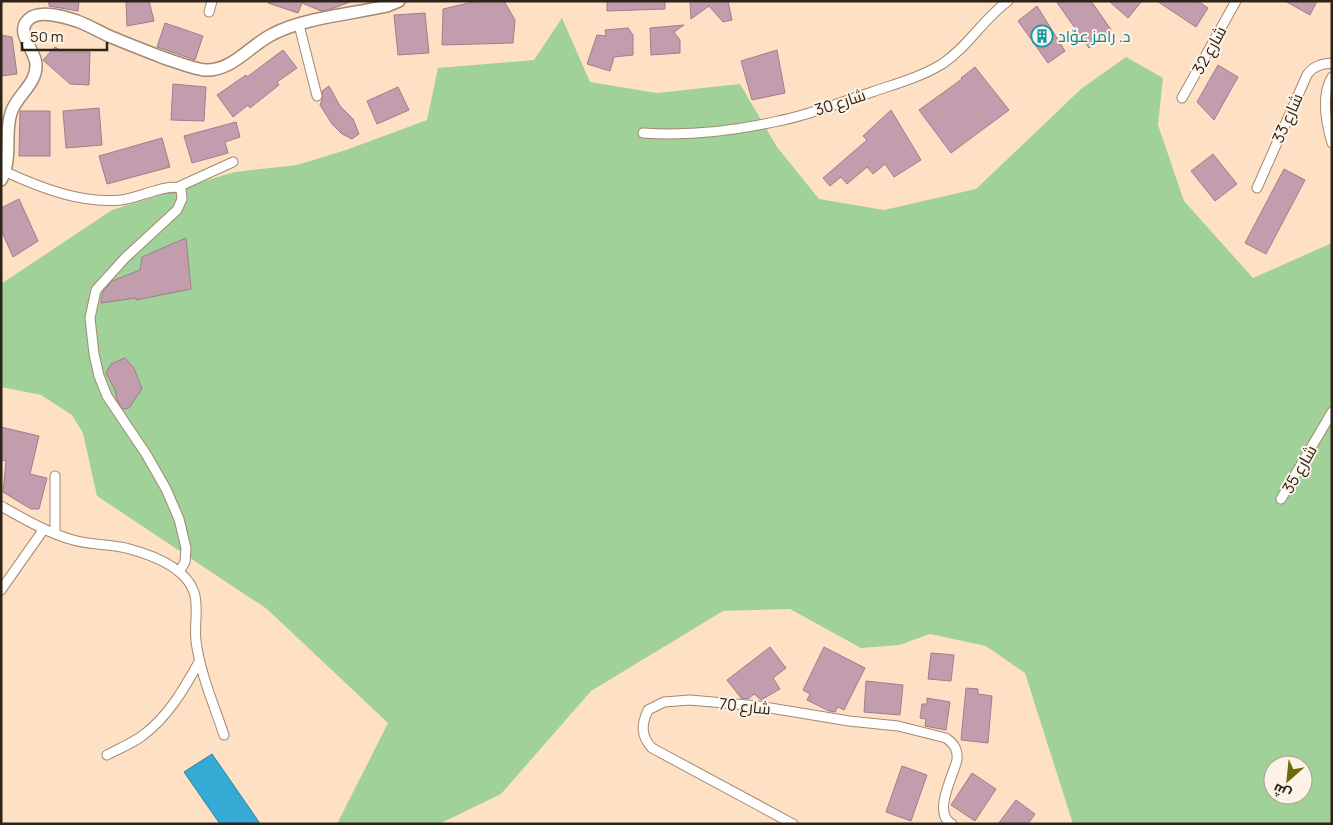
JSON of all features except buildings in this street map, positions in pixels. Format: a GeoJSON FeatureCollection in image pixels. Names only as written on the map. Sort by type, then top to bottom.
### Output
{"type":"FeatureCollection","features":[{"type":"Feature","properties":{"kind":"street"},"geometry":{"type":"LineString","coordinates":[[209,12],[212,1]]}},
{"type":"Feature","properties":{"kind":"street"},"geometry":{"type":"LineString","coordinates":[[232,162],[178,188],[168,187],[132,199],[106,201],[45,190],[3,176],[9,145],[8,123],[11,112],[34,78],[36,63],[34,55],[26,42],[24,28],[30,18],[36,14],[46,14],[78,21],[111,37],[186,66],[205,70],[220,68],[232,63],[272,34],[299,25],[369,10],[399,1]]}},
{"type":"Feature","properties":{"kind":"street","name":"شارع 30"},"geometry":{"type":"LineString","coordinates":[[643,133],[691,134],[779,121],[825,108],[921,75],[950,57],[971,39],[987,19],[1008,1]]}},
{"type":"Feature","properties":{"kind":"street","name":"شارع 32"},"geometry":{"type":"LineString","coordinates":[[1182,98],[1236,1]]}},
{"type":"Feature","properties":{"kind":"street"},"geometry":{"type":"LineString","coordinates":[[299,25],[317,96]]}},
{"type":"Feature","properties":{"kind":"street","name":"شارع 33"},"geometry":{"type":"LineString","coordinates":[[1257,188],[1307,75],[1312,69],[1320,65],[1332,63]]}},
{"type":"Feature","properties":{"kind":"street"},"geometry":{"type":"LineString","coordinates":[[1332,77],[1328,88],[1326,109],[1332,143]]}},
{"type":"Feature","properties":{"kind":"street"},"geometry":{"type":"LineString","coordinates":[[178,188],[181,189],[183,196],[177,210],[125,258],[96,290],[90,318],[94,354],[107,396],[146,454],[166,489],[179,519],[186,548],[185,562],[179,572]]}},
{"type":"Feature","properties":{"kind":"street","name":"شارع 35"},"geometry":{"type":"LineString","coordinates":[[1281,499],[1332,412]]}},
{"type":"Feature","properties":{"kind":"street"},"geometry":{"type":"LineString","coordinates":[[54,533],[55,476]]}},
{"type":"Feature","properties":{"kind":"street"},"geometry":{"type":"LineString","coordinates":[[1,506],[54,533],[73,540],[125,548],[170,565],[179,572],[194,590],[195,639],[199,662],[224,735]]}},
{"type":"Feature","properties":{"kind":"street"},"geometry":{"type":"LineString","coordinates":[[1,590],[44,529]]}},
{"type":"Feature","properties":{"kind":"street"},"geometry":{"type":"LineString","coordinates":[[107,755],[141,737],[162,718],[186,685],[199,662]]}},
{"type":"Feature","properties":{"kind":"street","name":"شارع 70"},"geometry":{"type":"LineString","coordinates":[[792,824],[652,748],[643,735],[642,726],[648,710],[664,702],[690,700],[758,706],[849,721],[898,726],[946,738],[952,742],[958,753],[958,760],[943,807],[944,816],[952,824]]}},
{"type":"Feature","properties":{"kind":"green space"},"geometry":{"type":"Polygon","coordinates":[[[562,18],[590,82],[657,93],[740,84],[777,147],[819,199],[884,210],[976,189],[1081,89],[1126,57],[1163,78],[1158,125],[1184,201],[1253,278],[1332,243],[1332,824],[1073,824],[1025,673],[986,646],[930,634],[899,645],[861,648],[790,609],[723,611],[591,691],[501,794],[439,824],[337,824],[388,723],[267,609],[97,496],[83,433],[72,415],[41,395],[1,387],[1,284],[112,210],[234,172],[297,165],[346,150],[427,120],[438,68],[534,60],[562,18]]]}},
{"type":"Feature","properties":{"kind":"water"},"geometry":{"type":"Polygon","coordinates":[[[212,754],[259,822],[257,824],[220,824],[184,772],[212,754]]]}},
{"type":"Feature","properties":{"kind":"place","name":"د. رامز عوّاد"},"geometry":{"type":"Point","coordinates":[1042,36]}}]}
